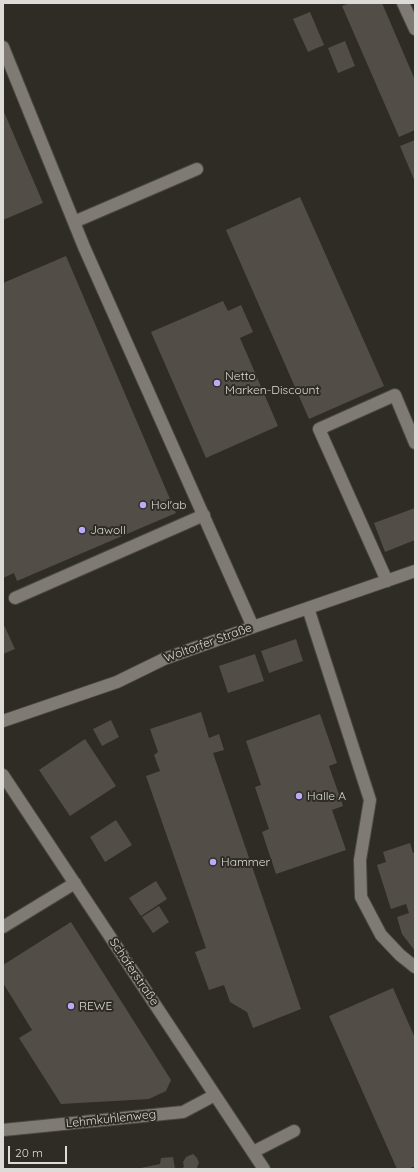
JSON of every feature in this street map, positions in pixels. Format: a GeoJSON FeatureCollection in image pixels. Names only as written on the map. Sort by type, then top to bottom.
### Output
{"type":"FeatureCollection","features":[{"type":"Feature","properties":{"kind":"street"},"geometry":{"type":"LineString","coordinates":[[403,3],[412,14],[415,29]]}},
{"type":"Feature","properties":{"kind":"street"},"geometry":{"type":"LineString","coordinates":[[3,47],[74,222],[253,627]]}},
{"type":"Feature","properties":{"kind":"street"},"geometry":{"type":"LineString","coordinates":[[74,222],[197,169]]}},
{"type":"Feature","properties":{"kind":"street"},"geometry":{"type":"LineString","coordinates":[[387,581],[319,429],[395,395],[415,443]]}},
{"type":"Feature","properties":{"kind":"street"},"geometry":{"type":"LineString","coordinates":[[15,598],[204,515]]}},
{"type":"Feature","properties":{"kind":"street","name":"Woltorfer Straße"},"geometry":{"type":"LineString","coordinates":[[3,721],[117,682],[164,658],[415,572]]}},
{"type":"Feature","properties":{"kind":"street"},"geometry":{"type":"LineString","coordinates":[[308,608],[370,800],[360,860],[361,897],[381,935],[400,955],[415,967]]}},
{"type":"Feature","properties":{"kind":"street","name":"Schäferstraße"},"geometry":{"type":"LineString","coordinates":[[3,774],[264,1169]]}},
{"type":"Feature","properties":{"kind":"street"},"geometry":{"type":"LineString","coordinates":[[3,927],[75,883]]}},
{"type":"Feature","properties":{"kind":"street","name":"Lehmkuhlenweg"},"geometry":{"type":"LineString","coordinates":[[3,1130],[183,1112],[215,1095]]}},
{"type":"Feature","properties":{"kind":"street"},"geometry":{"type":"LineString","coordinates":[[253,1152],[294,1131]]}},
{"type":"Feature","properties":{"kind":"building"},"geometry":{"type":"Polygon","coordinates":[[[350,3],[382,3],[415,80],[415,130],[399,137],[342,6],[350,3]]]}},
{"type":"Feature","properties":{"kind":"building"},"geometry":{"type":"Polygon","coordinates":[[[310,12],[324,45],[308,52],[293,19],[310,12]]]}},
{"type":"Feature","properties":{"kind":"building"},"geometry":{"type":"Polygon","coordinates":[[[345,41],[355,66],[338,73],[328,48],[345,41]]]}},
{"type":"Feature","properties":{"kind":"building"},"geometry":{"type":"Polygon","coordinates":[[[4,112],[43,203],[3,220],[3,113],[4,112]]]}},
{"type":"Feature","properties":{"kind":"building"},"geometry":{"type":"Polygon","coordinates":[[[415,140],[415,182],[400,146],[415,140]]]}},
{"type":"Feature","properties":{"kind":"building"},"geometry":{"type":"Polygon","coordinates":[[[300,197],[384,386],[309,419],[226,230],[300,197]]]}},
{"type":"Feature","properties":{"kind":"building"},"geometry":{"type":"Polygon","coordinates":[[[66,256],[176,513],[17,581],[14,573],[3,578],[3,283],[66,256]]]}},
{"type":"Feature","properties":{"kind":"building","name":"Netto Marken-Discount"},"geometry":{"type":"Polygon","coordinates":[[[223,301],[228,311],[241,305],[253,332],[240,338],[278,426],[206,458],[151,332],[223,301]]]}},
{"type":"Feature","properties":{"kind":"building"},"geometry":{"type":"Polygon","coordinates":[[[415,508],[415,540],[385,552],[374,523],[415,508]]]}},
{"type":"Feature","properties":{"kind":"building"},"geometry":{"type":"Polygon","coordinates":[[[3,623],[15,649],[3,654],[3,623]]]}},
{"type":"Feature","properties":{"kind":"building"},"geometry":{"type":"Polygon","coordinates":[[[296,639],[303,661],[269,673],[261,651],[296,639]]]}},
{"type":"Feature","properties":{"kind":"building"},"geometry":{"type":"Polygon","coordinates":[[[255,654],[264,681],[228,693],[219,666],[255,654]]]}},
{"type":"Feature","properties":{"kind":"building","name":"Hammer"},"geometry":{"type":"Polygon","coordinates":[[[201,712],[209,738],[219,734],[224,750],[213,753],[301,1009],[253,1028],[247,1012],[230,1002],[224,985],[209,990],[195,952],[206,948],[146,776],[160,771],[154,755],[158,752],[150,729],[201,712]]]}},
{"type":"Feature","properties":{"kind":"building","name":"Halle A"},"geometry":{"type":"Polygon","coordinates":[[[320,714],[337,763],[329,766],[343,806],[332,810],[346,850],[276,874],[262,832],[269,829],[255,787],[261,785],[246,741],[320,714]]]}},
{"type":"Feature","properties":{"kind":"building"},"geometry":{"type":"Polygon","coordinates":[[[111,720],[119,737],[102,746],[93,729],[111,720]]]}},
{"type":"Feature","properties":{"kind":"building"},"geometry":{"type":"Polygon","coordinates":[[[85,739],[116,786],[70,816],[39,770],[85,739]]]}},
{"type":"Feature","properties":{"kind":"building"},"geometry":{"type":"Polygon","coordinates":[[[116,820],[132,845],[105,862],[90,837],[116,820]]]}},
{"type":"Feature","properties":{"kind":"building"},"geometry":{"type":"Polygon","coordinates":[[[410,843],[413,853],[415,852],[415,951],[402,934],[397,917],[409,913],[406,904],[391,909],[377,865],[386,862],[383,852],[410,843]]]}},
{"type":"Feature","properties":{"kind":"building"},"geometry":{"type":"Polygon","coordinates":[[[156,881],[167,899],[141,916],[129,898],[156,881]]]}},
{"type":"Feature","properties":{"kind":"building"},"geometry":{"type":"Polygon","coordinates":[[[159,906],[169,922],[153,933],[142,917],[159,906]]]}},
{"type":"Feature","properties":{"kind":"building","name":"REWE"},"geometry":{"type":"Polygon","coordinates":[[[71,922],[171,1080],[166,1091],[149,1099],[61,1104],[19,1038],[32,1030],[3,983],[3,965],[71,922]]]}},
{"type":"Feature","properties":{"kind":"building"},"geometry":{"type":"Polygon","coordinates":[[[393,988],[415,1038],[415,1166],[408,1169],[397,1169],[329,1016],[393,988]]]}},
{"type":"Feature","properties":{"kind":"building"},"geometry":{"type":"Polygon","coordinates":[[[193,1154],[199,1163],[197,1167],[198,1169],[180,1169],[184,1167],[183,1162],[186,1157],[193,1154]]]}},
{"type":"Feature","properties":{"kind":"building"},"geometry":{"type":"Polygon","coordinates":[[[173,1157],[175,1169],[136,1169],[160,1164],[161,1158],[173,1157]]]}},
{"type":"Feature","properties":{"kind":"place","name":"Netto Marken-Discount"},"geometry":{"type":"Point","coordinates":[217,383]}},
{"type":"Feature","properties":{"kind":"place","name":"Hol'ab"},"geometry":{"type":"Point","coordinates":[143,505]}},
{"type":"Feature","properties":{"kind":"place","name":"Jawoll"},"geometry":{"type":"Point","coordinates":[82,530]}},
{"type":"Feature","properties":{"kind":"place","name":"Halle A"},"geometry":{"type":"Point","coordinates":[299,796]}},
{"type":"Feature","properties":{"kind":"place","name":"Hammer"},"geometry":{"type":"Point","coordinates":[213,862]}},
{"type":"Feature","properties":{"kind":"place","name":"REWE"},"geometry":{"type":"Point","coordinates":[71,1006]}}]}
